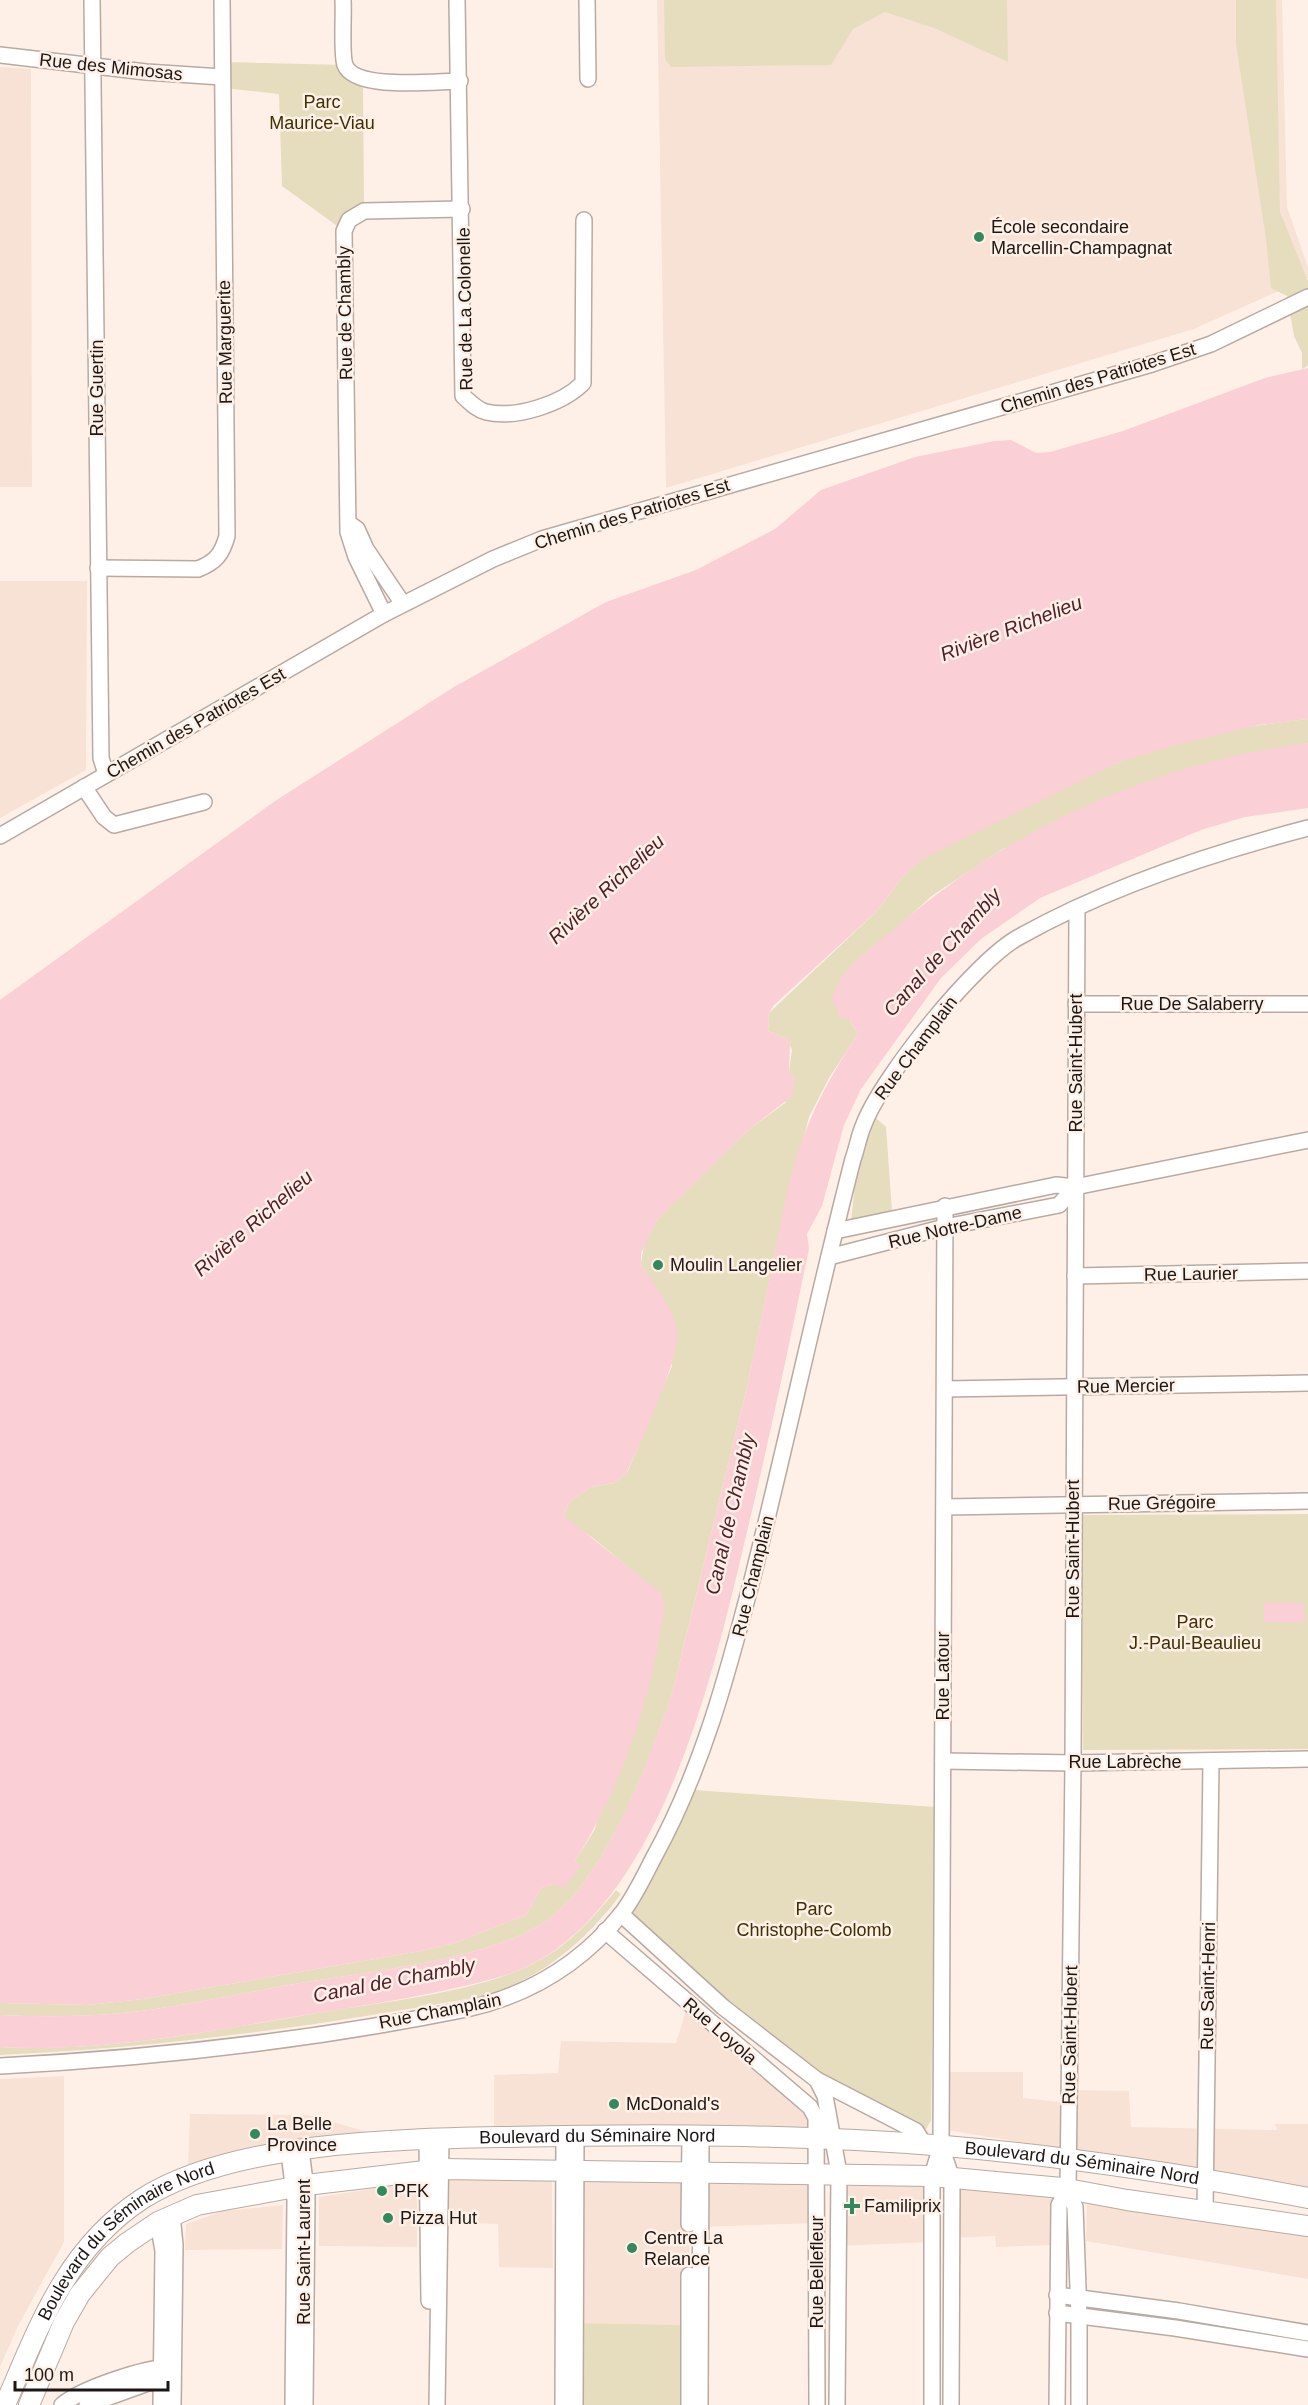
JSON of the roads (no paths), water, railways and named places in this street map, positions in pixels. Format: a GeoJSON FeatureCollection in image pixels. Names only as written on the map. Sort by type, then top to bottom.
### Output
{"type":"FeatureCollection","features":[{"type":"Feature","properties":{"kind":"main road","name":"Boulevard du Séminaire Nord"},"geometry":{"type":"LineString","coordinates":[[5,2405],[60,2283],[103,2229],[144,2198],[180,2180],[230,2164],[295,2152],[434,2139],[570,2136],[826,2139],[933,2146],[1069,2159],[1205,2178],[1308,2198]]}},
{"type":"Feature","properties":{"kind":"main road","name":"Boulevard du Séminaire Nord"},"geometry":{"type":"LineString","coordinates":[[29,2405],[64,2322],[87,2284],[118,2250],[165,2219],[219,2200],[300,2186],[435,2169],[816,2172],[932,2176],[1068,2189],[1308,2226]]}},
{"type":"Feature","properties":{"kind":"street","name":"Rue Guertin"},"geometry":{"type":"LineString","coordinates":[[92,0],[101,758],[106,774]]}},
{"type":"Feature","properties":{"kind":"street","name":"Rue Marguerite"},"geometry":{"type":"LineString","coordinates":[[98,568],[198,569],[212,563],[223,551],[226,536],[222,0]]}},
{"type":"Feature","properties":{"kind":"street"},"geometry":{"type":"LineString","coordinates":[[343,0],[345,65],[354,77],[369,82],[460,81]]}},
{"type":"Feature","properties":{"kind":"street","name":"Rue de La Colonelle"},"geometry":{"type":"LineString","coordinates":[[457,0],[464,396],[485,412],[521,412],[573,393],[583,383],[584,220]]}},
{"type":"Feature","properties":{"kind":"street"},"geometry":{"type":"LineString","coordinates":[[587,0],[588,79]]}},
{"type":"Feature","properties":{"kind":"street","name":"Rue des Mimosas"},"geometry":{"type":"LineString","coordinates":[[0,56],[222,76]]}},
{"type":"Feature","properties":{"kind":"street","name":"Rue de Chambly"},"geometry":{"type":"LineString","coordinates":[[384,614],[356,557],[348,532],[350,524],[346,466],[344,231],[349,220],[364,211],[462,209]]}},
{"type":"Feature","properties":{"kind":"street","name":"Chemin des Patriotes Est"},"geometry":{"type":"LineString","coordinates":[[0,836],[384,614],[493,559],[542,539],[1152,364],[1211,344],[1308,297]]}},
{"type":"Feature","properties":{"kind":"street","name":"Rue de Chambly"},"geometry":{"type":"LineString","coordinates":[[350,524],[357,529],[366,549],[403,604]]}},
{"type":"Feature","properties":{"kind":"street"},"geometry":{"type":"LineString","coordinates":[[84,787],[108,821],[114,825],[204,802]]}},
{"type":"Feature","properties":{"kind":"street","name":"Rue Champlain"},"geometry":{"type":"LineString","coordinates":[[0,2066],[127,2058],[223,2048],[473,2008],[500,2001],[541,1983],[571,1962],[605,1931],[621,1914],[666,1834],[712,1725],[764,1531],[835,1231],[864,1124],[881,1092],[956,993],[991,957],[1018,937],[1077,909],[1213,855],[1308,828]]}},
{"type":"Feature","properties":{"kind":"street","name":"Rue Saint-Hubert"},"geometry":{"type":"LineString","coordinates":[[1077,909],[1073,1763],[1068,2189],[1075,2207],[1079,2315],[1078,2405]]}},
{"type":"Feature","properties":{"kind":"street","name":"Rue De Salaberry"},"geometry":{"type":"LineString","coordinates":[[1076,1004],[1308,1004]]}},
{"type":"Feature","properties":{"kind":"street","name":"Rue Notre-Dame"},"geometry":{"type":"LineString","coordinates":[[835,1231],[945,1206],[1056,1185],[1075,1187],[1308,1140]]}},
{"type":"Feature","properties":{"kind":"street","name":"Rue Notre-Dame"},"geometry":{"type":"LineString","coordinates":[[829,1257],[945,1227],[1059,1204],[1075,1187]]}},
{"type":"Feature","properties":{"kind":"street","name":"Rue Latour"},"geometry":{"type":"LineString","coordinates":[[932,2405],[932,2176],[943,1761],[945,1206]]}},
{"type":"Feature","properties":{"kind":"street","name":"Rue Laurier"},"geometry":{"type":"LineString","coordinates":[[1075,1276],[1308,1271]]}},
{"type":"Feature","properties":{"kind":"street","name":"Rue Mercier"},"geometry":{"type":"LineString","coordinates":[[945,1389],[1308,1383]]}},
{"type":"Feature","properties":{"kind":"street","name":"Rue Grégoire"},"geometry":{"type":"LineString","coordinates":[[944,1507],[1308,1501]]}},
{"type":"Feature","properties":{"kind":"street","name":"Rue Labrèche"},"geometry":{"type":"LineString","coordinates":[[943,1761],[1073,1763],[1308,1759]]}},
{"type":"Feature","properties":{"kind":"street","name":"Rue Saint-Henri"},"geometry":{"type":"LineString","coordinates":[[1205,2211],[1211,1762]]}},
{"type":"Feature","properties":{"kind":"street","name":"Rue Loyola"},"geometry":{"type":"LineString","coordinates":[[621,1914],[723,2007],[817,2080],[916,2132],[933,2146]]}},
{"type":"Feature","properties":{"kind":"street","name":"Rue Loyola"},"geometry":{"type":"LineString","coordinates":[[605,1931],[810,2107],[826,2139]]}},
{"type":"Feature","properties":{"kind":"street"},"geometry":{"type":"LineString","coordinates":[[709,2022],[723,2007]]}},
{"type":"Feature","properties":{"kind":"street"},"geometry":{"type":"LineString","coordinates":[[817,2080],[825,2096],[826,2139]]}},
{"type":"Feature","properties":{"kind":"street"},"geometry":{"type":"LineString","coordinates":[[563,2405],[569,2325],[570,2136]]}},
{"type":"Feature","properties":{"kind":"street"},"geometry":{"type":"LineString","coordinates":[[689,2405],[694,2316],[695,2137]]}},
{"type":"Feature","properties":{"kind":"street"},"geometry":{"type":"LineString","coordinates":[[434,2139],[437,2405]]}},
{"type":"Feature","properties":{"kind":"street","name":"Rue Bellefleur"},"geometry":{"type":"LineString","coordinates":[[816,2405],[816,2172],[826,2139]]}},
{"type":"Feature","properties":{"kind":"street","name":"Rue Bellefleur"},"geometry":{"type":"LineString","coordinates":[[826,2139],[839,2173],[837,2405]]}},
{"type":"Feature","properties":{"kind":"street","name":"Rue Latour"},"geometry":{"type":"LineString","coordinates":[[933,2146],[952,2179],[951,2405]]}},
{"type":"Feature","properties":{"kind":"street","name":"Rue Saint-Laurent"},"geometry":{"type":"LineString","coordinates":[[293,2405],[299,2354],[300,2186],[295,2152]]}},
{"type":"Feature","properties":{"kind":"street","name":"Rue Saint-Hubert"},"geometry":{"type":"LineString","coordinates":[[1057,2405],[1059,2205],[1068,2189]]}},
{"type":"Feature","properties":{"kind":"street"},"geometry":{"type":"LineString","coordinates":[[165,2219],[163,2251],[167,2374],[173,2405]]}},
{"type":"Feature","properties":{"kind":"street"},"geometry":{"type":"LineString","coordinates":[[932,2228],[951,2228]]}},
{"type":"Feature","properties":{"kind":"street"},"geometry":{"type":"LineString","coordinates":[[932,2284],[951,2283]]}},
{"type":"Feature","properties":{"kind":"street"},"geometry":{"type":"LineString","coordinates":[[428,2405],[434,2289]]}},
{"type":"Feature","properties":{"kind":"street"},"geometry":{"type":"LineString","coordinates":[[1058,2295],[1179,2311],[1308,2333]]}},
{"type":"Feature","properties":{"kind":"street"},"geometry":{"type":"LineString","coordinates":[[1175,2328],[1179,2311]]}},
{"type":"Feature","properties":{"kind":"street"},"geometry":{"type":"LineString","coordinates":[[1057,2313],[1175,2328],[1308,2349]]}},
{"type":"Feature","properties":{"kind":"street"},"geometry":{"type":"LineString","coordinates":[[694,2316],[700,2405]]}},
{"type":"Feature","properties":{"kind":"street"},"geometry":{"type":"LineString","coordinates":[[569,2325],[575,2405]]}},
{"type":"Feature","properties":{"kind":"street"},"geometry":{"type":"LineString","coordinates":[[1275,2344],[1278,2328]]}},
{"type":"Feature","properties":{"kind":"street","name":"Rue Saint-Laurent"},"geometry":{"type":"LineString","coordinates":[[299,2354],[305,2405]]}},
{"type":"Feature","properties":{"kind":"street"},"geometry":{"type":"LineString","coordinates":[[62,2405],[80,2394],[150,2369],[167,2374]]}},
{"type":"Feature","properties":{"kind":"street"},"geometry":{"type":"LineString","coordinates":[[87,2405],[167,2374]]}},
{"type":"Feature","properties":{"kind":"street"},"geometry":{"type":"LineString","coordinates":[[161,2405],[167,2374]]}},
{"type":"Feature","properties":{"kind":"street"},"geometry":{"type":"LineString","coordinates":[[932,2378],[951,2377]]}},
{"type":"Feature","properties":{"kind":"water","name":"Rivière Richelieu"},"geometry":{"type":"Polygon","coordinates":[[[1308,368],[1308,719],[1259,725],[1175,745],[1117,763],[922,859],[901,879],[877,911],[774,1005],[769,1013],[768,1031],[787,1039],[790,1044],[789,1072],[794,1079],[795,1088],[791,1097],[746,1132],[657,1220],[641,1253],[641,1264],[665,1300],[676,1324],[677,1337],[668,1376],[627,1473],[614,1483],[591,1487],[569,1502],[564,1516],[655,1588],[662,1595],[665,1605],[652,1672],[634,1738],[608,1800],[575,1861],[581,1865],[564,1888],[554,1884],[541,1888],[526,1915],[455,1943],[421,1951],[143,1999],[88,2005],[0,2003],[0,1000],[275,801],[454,687],[606,602],[696,570],[775,529],[821,490],[915,457],[995,441],[1011,440],[1036,453],[1050,452],[1123,431],[1265,378],[1308,368]]]}},
{"type":"Feature","properties":{"kind":"water","name":"Canal de Chambly"},"geometry":{"type":"Polygon","coordinates":[[[1308,743],[1308,808],[1245,817],[1201,830],[1040,898],[981,939],[941,978],[861,1089],[844,1125],[822,1206],[807,1234],[809,1249],[763,1465],[701,1707],[679,1768],[653,1826],[622,1879],[586,1924],[531,1965],[494,1979],[442,1991],[117,2044],[39,2048],[0,2047],[0,2015],[77,2016],[145,2010],[435,1961],[502,1942],[530,1930],[553,1916],[573,1896],[592,1871],[609,1842],[640,1778],[673,1690],[747,1387],[779,1233],[777,1232],[780,1229],[791,1174],[817,1104],[858,1034],[849,1019],[839,1016],[832,997],[841,978],[864,954],[943,890],[990,857],[1039,829],[1090,804],[1143,783],[1252,752],[1308,743]]]}},
{"type":"Feature","properties":{"kind":"water"},"geometry":{"type":"Polygon","coordinates":[[[1264,1603],[1304,1603],[1304,1622],[1264,1622],[1264,1603]]]}},
{"type":"Feature","properties":{"kind":"place","name":"École secondaire Marcellin-Champagnat"},"geometry":{"type":"Point","coordinates":[979,237]}},
{"type":"Feature","properties":{"kind":"place","name":"Moulin Langelier"},"geometry":{"type":"Point","coordinates":[658,1265]}},
{"type":"Feature","properties":{"kind":"place","name":"McDonald's"},"geometry":{"type":"Point","coordinates":[614,2104]}},
{"type":"Feature","properties":{"kind":"place","name":"La Belle Province"},"geometry":{"type":"Point","coordinates":[255,2134]}},
{"type":"Feature","properties":{"kind":"place","name":"PFK"},"geometry":{"type":"Point","coordinates":[382,2191]}},
{"type":"Feature","properties":{"kind":"place","name":"Familiprix"},"geometry":{"type":"Point","coordinates":[852,2206]}},
{"type":"Feature","properties":{"kind":"place","name":"Pizza Hut"},"geometry":{"type":"Point","coordinates":[388,2218]}},
{"type":"Feature","properties":{"kind":"place","name":"Centre La Relance"},"geometry":{"type":"Point","coordinates":[632,2248]}},
{"type":"Feature","properties":{"kind":"park label","name":"Parc Maurice-Viau"},"geometry":{"type":"Point","coordinates":[322,112]}},
{"type":"Feature","properties":{"kind":"park label","name":"Parc J.-Paul-Beaulieu"},"geometry":{"type":"Point","coordinates":[1195,1632]}},
{"type":"Feature","properties":{"kind":"park label","name":"Parc Christophe-Colomb"},"geometry":{"type":"Point","coordinates":[814,1919]}}]}
